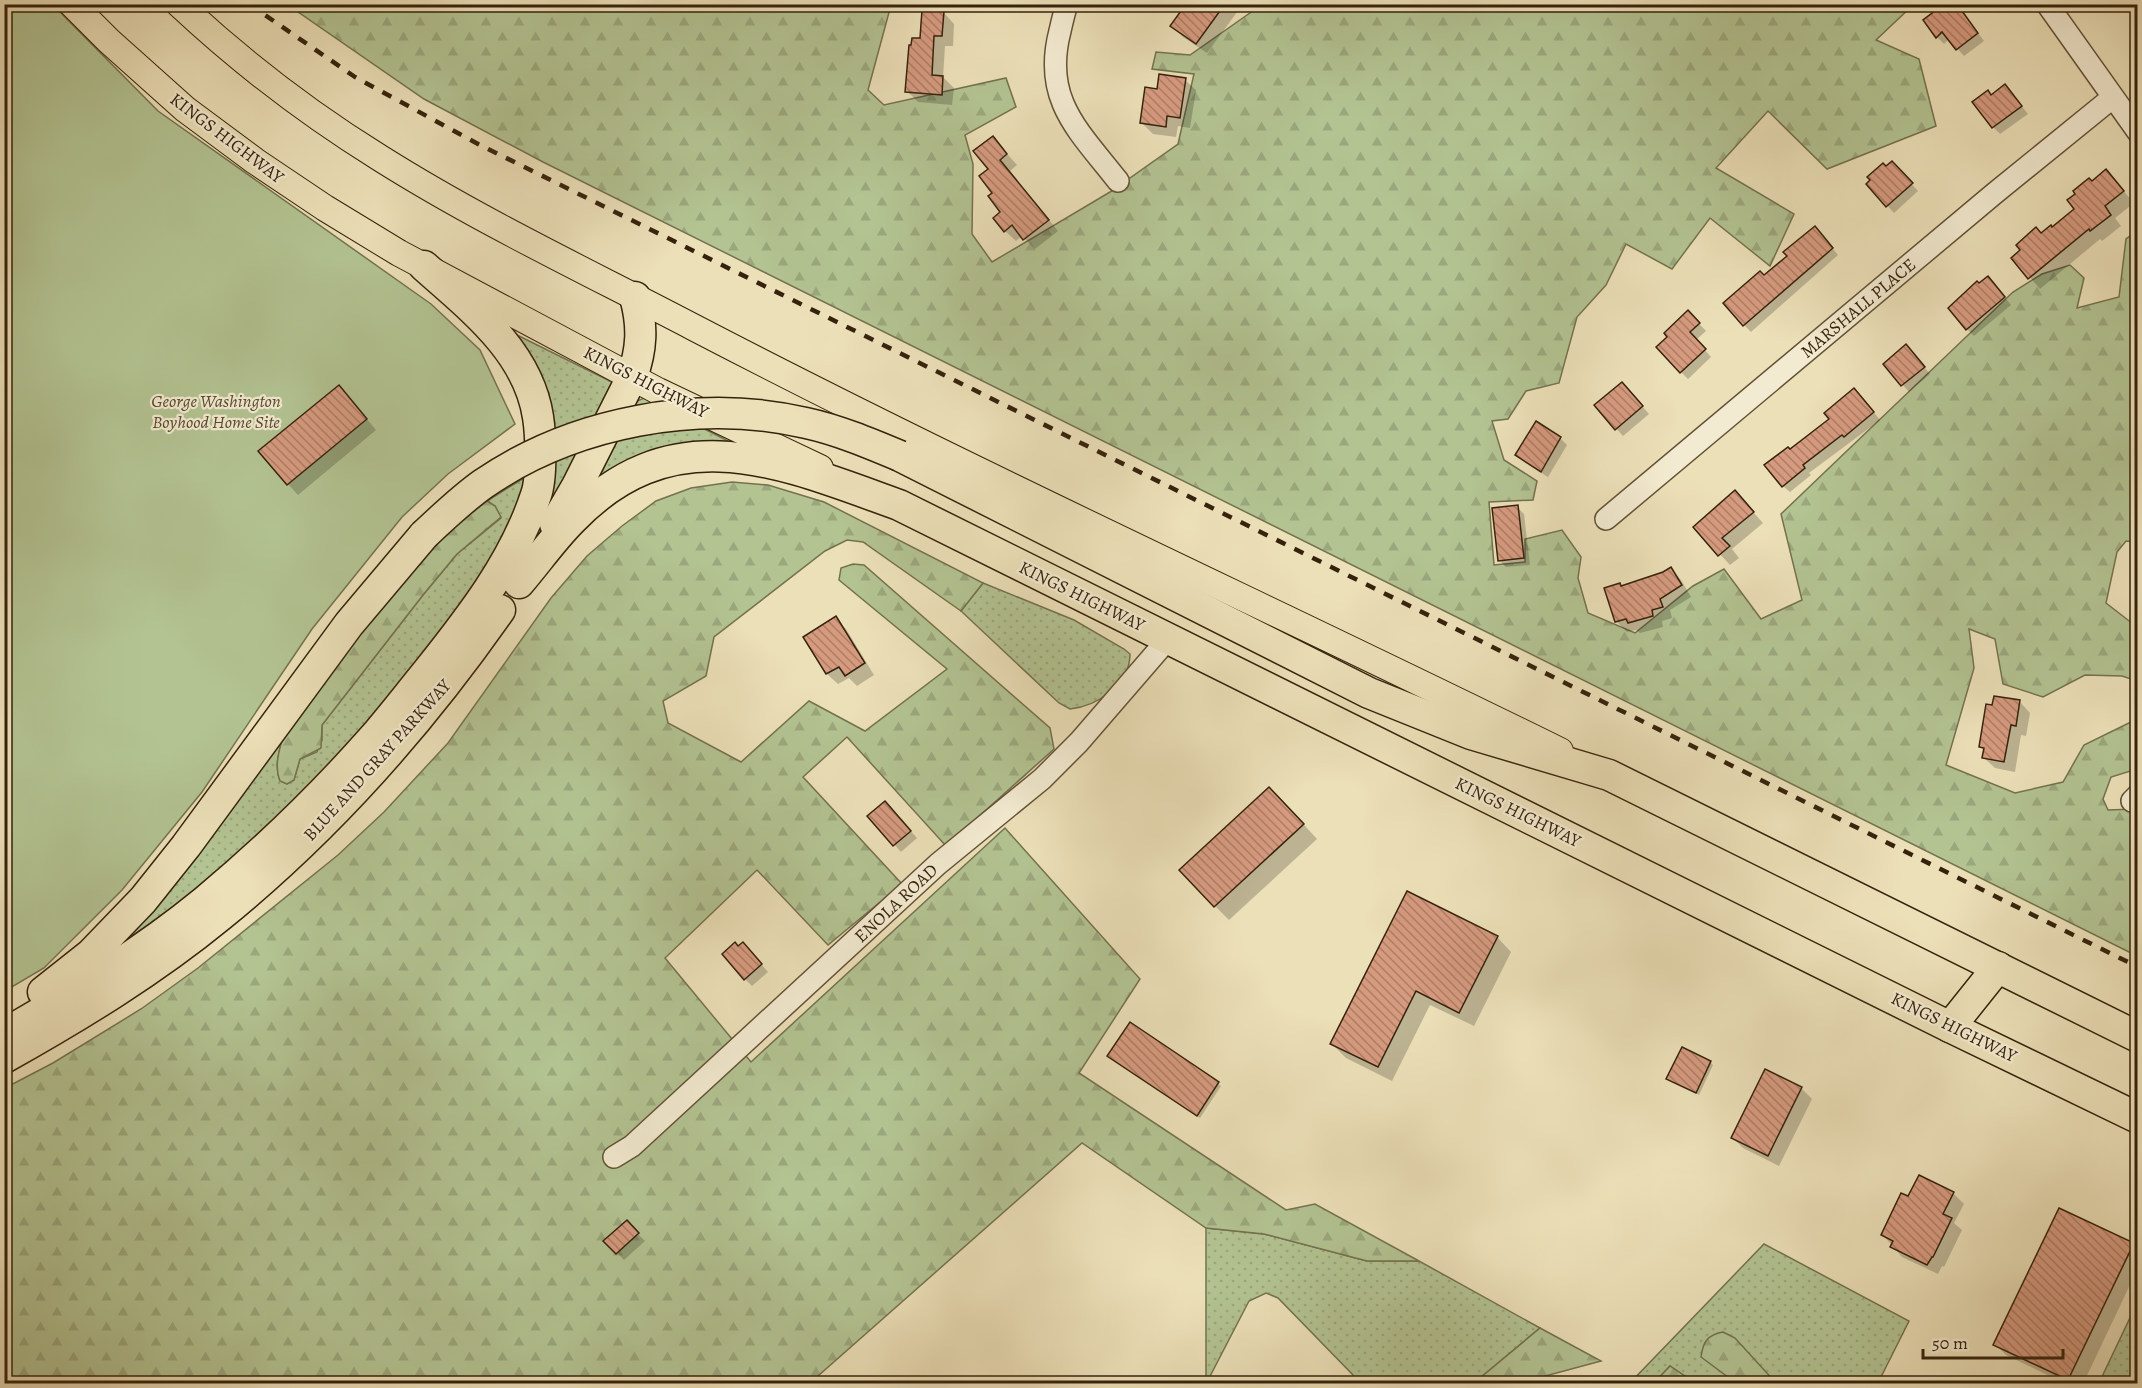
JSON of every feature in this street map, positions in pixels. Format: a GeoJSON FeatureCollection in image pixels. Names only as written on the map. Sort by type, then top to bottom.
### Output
{"type":"FeatureCollection","features":[{"type":"Feature","properties":{"kind":"highway"},"geometry":{"type":"LineString","coordinates":[[4,1034],[54,1005],[153,941],[204,902],[270,843],[330,785],[375,736],[466,624],[518,539],[537,494],[540,476],[538,417],[530,389],[518,362],[507,346],[480,316],[424,266]]}},
{"type":"Feature","properties":{"kind":"highway"},"geometry":{"type":"LineString","coordinates":[[519,583],[577,486],[632,377],[642,339],[635,297]]}},
{"type":"Feature","properties":{"kind":"highway"},"geometry":{"type":"LineString","coordinates":[[4,1020],[91,954],[143,900],[186,846],[349,624],[424,535],[453,507],[483,484],[518,463],[559,443],[589,433],[639,422],[705,414],[767,416],[805,423],[836,431],[900,456],[1369,693],[1471,734],[1609,775],[2138,1037]]}},
{"type":"Feature","properties":{"kind":"highway"},"geometry":{"type":"LineString","coordinates":[[519,583],[573,519],[604,494],[633,474],[650,466],[675,459],[730,456],[762,461],[805,472],[899,505]]}},
{"type":"Feature","properties":{"kind":"highway","name":"KINGS HIGHWAY"},"geometry":{"type":"LineString","coordinates":[[899,505],[1950,1027],[2138,1118]]}},
{"type":"Feature","properties":{"kind":"highway","name":"BLUE AND GRAY PARKWAY"},"geometry":{"type":"LineString","coordinates":[[4,1058],[63,1025],[143,974],[219,917],[280,864],[339,808],[462,665],[519,583]]}},
{"type":"Feature","properties":{"kind":"highway"},"geometry":{"type":"LineString","coordinates":[[1950,1027],[1998,967]]}},
{"type":"Feature","properties":{"kind":"main road","name":"KINGS HIGHWAY"},"geometry":{"type":"LineString","coordinates":[[72,4],[163,90],[247,155],[325,208],[424,266],[632,377],[899,505]]}},
{"type":"Feature","properties":{"kind":"main road"},"geometry":{"type":"LineString","coordinates":[[179,4],[215,38],[295,99],[377,156],[434,191],[531,244],[811,388],[1609,775]]}},
{"type":"Feature","properties":{"kind":"street"},"geometry":{"type":"LineString","coordinates":[[1067,4],[1055,49],[1054,71],[1058,92],[1073,124],[1118,181]]}},
{"type":"Feature","properties":{"kind":"street"},"geometry":{"type":"LineString","coordinates":[[2047,4],[2138,132]]}},
{"type":"Feature","properties":{"kind":"street","name":"MARSHALL PLACE"},"geometry":{"type":"LineString","coordinates":[[1606,519],[1995,193],[2112,98]]}},
{"type":"Feature","properties":{"kind":"street","name":"ENOLA ROAD"},"geometry":{"type":"LineString","coordinates":[[614,1157],[632,1146],[938,864],[1042,778],[1079,742],[1168,639]]}},
{"type":"Feature","properties":{"kind":"green space","name":"George Washington Boyhood Home Site"},"geometry":{"type":"Polygon","coordinates":[[[4,5],[53,5],[158,111],[431,304],[480,350],[515,424],[448,474],[402,517],[312,629],[202,792],[122,890],[44,968],[5,991],[4,5]]]}},
{"type":"Feature","properties":{"kind":"green space"},"geometry":{"type":"Polygon","coordinates":[[[288,5],[891,5],[868,90],[884,105],[1006,78],[1016,107],[965,135],[973,164],[972,234],[992,262],[1110,192],[1178,144],[1194,74],[1152,69],[1156,52],[1190,55],[1257,8],[1254,5],[1913,5],[1876,40],[1919,59],[1936,126],[1827,169],[1768,111],[1716,168],[1794,214],[1770,266],[1710,218],[1672,269],[1626,244],[1606,285],[1577,317],[1559,383],[1526,391],[1508,419],[1492,421],[1504,460],[1537,481],[1533,500],[1489,502],[1494,565],[1525,562],[1525,539],[1562,530],[1581,557],[1578,578],[1588,613],[1635,633],[1693,586],[1724,569],[1761,619],[1802,600],[1781,514],[2013,292],[2042,274],[2070,265],[2084,278],[2077,308],[2119,297],[2126,239],[2137,231],[2137,542],[2126,541],[2117,552],[2106,603],[2137,627],[2137,681],[2122,676],[2085,675],[2043,697],[2003,684],[1995,639],[1969,629],[1974,668],[1946,765],[2015,793],[2063,782],[2084,745],[2137,719],[2137,769],[2111,777],[2103,799],[2108,810],[2137,807],[2137,956],[543,162],[424,99],[288,5]]]}},
{"type":"Feature","properties":{"kind":"green space"},"geometry":{"type":"Polygon","coordinates":[[[515,334],[616,384],[569,474],[542,518],[514,336],[515,334]]]}},
{"type":"Feature","properties":{"kind":"green space"},"geometry":{"type":"Polygon","coordinates":[[[644,398],[730,442],[592,486],[635,402],[644,398]]]}},
{"type":"Feature","properties":{"kind":"green space"},"geometry":{"type":"Polygon","coordinates":[[[524,478],[519,505],[494,556],[437,635],[360,730],[246,848],[193,893],[123,942],[121,937],[285,729],[278,755],[278,775],[280,781],[287,784],[294,780],[300,759],[317,752],[322,740],[322,725],[423,595],[457,554],[501,518],[495,506],[487,501],[524,478]]]}},
{"type":"Feature","properties":{"kind":"green space"},"geometry":{"type":"Polygon","coordinates":[[[732,482],[768,485],[824,502],[983,583],[961,611],[863,542],[847,540],[825,551],[714,637],[706,676],[663,701],[668,723],[741,762],[809,701],[865,731],[947,669],[839,580],[841,568],[853,564],[864,565],[1050,728],[1054,749],[946,846],[847,737],[803,777],[902,884],[828,945],[757,870],[665,958],[751,1062],[1005,828],[1140,979],[1079,1073],[1286,1210],[1315,1204],[1419,1261],[1367,1261],[1264,1234],[1206,1228],[1082,1143],[810,1383],[5,1384],[5,1088],[53,1063],[141,1009],[198,968],[338,855],[384,812],[448,743],[551,598],[587,556],[622,526],[656,501],[691,488],[732,482]]]}},
{"type":"Feature","properties":{"kind":"green space"},"geometry":{"type":"Polygon","coordinates":[[[487,501],[495,506],[501,517],[457,554],[423,595],[322,725],[321,748],[300,759],[294,780],[287,784],[280,781],[277,762],[285,729],[433,543],[487,501]]]}},
{"type":"Feature","properties":{"kind":"green space"},"geometry":{"type":"Polygon","coordinates":[[[983,583],[1074,620],[1124,649],[1130,654],[1129,665],[1118,684],[1091,704],[1070,709],[1059,703],[961,611],[983,583]]]}},
{"type":"Feature","properties":{"kind":"green space"},"geometry":{"type":"Polygon","coordinates":[[[1206,1228],[1264,1234],[1367,1261],[1419,1261],[1540,1328],[1474,1383],[1357,1383],[1353,1375],[1278,1298],[1266,1293],[1249,1301],[1206,1384],[1206,1228]]]}},
{"type":"Feature","properties":{"kind":"green space"},"geometry":{"type":"Polygon","coordinates":[[[1764,1244],[1909,1321],[1878,1383],[1695,1383],[1670,1366],[1654,1383],[1629,1384],[1764,1244]]]}},
{"type":"Feature","properties":{"kind":"green space"},"geometry":{"type":"Polygon","coordinates":[[[2137,1303],[2137,1383],[2099,1383],[2137,1303]]]}},
{"type":"Feature","properties":{"kind":"green space"},"geometry":{"type":"Polygon","coordinates":[[[1540,1328],[1601,1361],[1519,1383],[1474,1383],[1540,1328]]]}},
{"type":"Feature","properties":{"kind":"green space"},"geometry":{"type":"Polygon","coordinates":[[[1723,1332],[1735,1338],[1776,1383],[1736,1383],[1701,1357],[1707,1340],[1723,1332]]]}},
{"type":"Feature","properties":{"kind":"green space"},"geometry":{"type":"Polygon","coordinates":[[[1670,1366],[1695,1383],[1654,1383],[1670,1366]]]}},
{"type":"Feature","properties":{"kind":"building"},"geometry":{"type":"Polygon","coordinates":[[[1186,4],[1225,4],[1196,44],[1170,26],[1186,4]]]}},
{"type":"Feature","properties":{"kind":"building"},"geometry":{"type":"Polygon","coordinates":[[[1944,4],[1957,4],[1978,33],[1956,50],[1942,32],[1936,38],[1923,20],[1944,4]]]}},
{"type":"Feature","properties":{"kind":"building"},"geometry":{"type":"Polygon","coordinates":[[[922,10],[944,11],[942,36],[934,36],[932,75],[943,76],[942,95],[905,92],[909,45],[911,45],[912,38],[920,38],[922,10]]]}},
{"type":"Feature","properties":{"kind":"building"},"geometry":{"type":"Polygon","coordinates":[[[1159,74],[1186,78],[1180,118],[1167,116],[1166,127],[1140,123],[1145,87],[1157,89],[1159,74]]]}},
{"type":"Feature","properties":{"kind":"building"},"geometry":{"type":"Polygon","coordinates":[[[2005,84],[2022,106],[1992,128],[1972,102],[1988,90],[1991,95],[2005,84]]]}},
{"type":"Feature","properties":{"kind":"building"},"geometry":{"type":"Polygon","coordinates":[[[993,136],[1007,154],[1000,160],[1049,220],[1023,240],[1012,225],[1004,232],[993,218],[1000,212],[988,196],[992,193],[979,176],[988,169],[973,151],[993,136]]]}},
{"type":"Feature","properties":{"kind":"building"},"geometry":{"type":"Polygon","coordinates":[[[1892,161],[1913,183],[1886,207],[1866,184],[1870,180],[1867,177],[1883,163],[1886,166],[1892,161]]]}},
{"type":"Feature","properties":{"kind":"building"},"geometry":{"type":"Polygon","coordinates":[[[2106,169],[2124,191],[2105,206],[2111,215],[2090,231],[2089,229],[2028,279],[2011,258],[2020,250],[2016,245],[2036,227],[2041,233],[2074,209],[2067,200],[2075,194],[2073,191],[2089,178],[2092,181],[2106,169]]]}},
{"type":"Feature","properties":{"kind":"building"},"geometry":{"type":"Polygon","coordinates":[[[1815,226],[1833,248],[1743,326],[1723,303],[1760,271],[1764,275],[1787,256],[1783,252],[1815,226]]]}},
{"type":"Feature","properties":{"kind":"building"},"geometry":{"type":"Polygon","coordinates":[[[1988,276],[2005,297],[1966,330],[1948,308],[1977,281],[1979,283],[1988,276]]]}},
{"type":"Feature","properties":{"kind":"building"},"geometry":{"type":"Polygon","coordinates":[[[1688,310],[1700,323],[1690,332],[1706,349],[1680,373],[1656,347],[1667,337],[1664,333],[1688,310]]]}},
{"type":"Feature","properties":{"kind":"building"},"geometry":{"type":"Polygon","coordinates":[[[1906,344],[1925,367],[1901,386],[1883,364],[1906,344]]]}},
{"type":"Feature","properties":{"kind":"building"},"geometry":{"type":"Polygon","coordinates":[[[1622,382],[1643,406],[1615,430],[1594,405],[1622,382]]]}},
{"type":"Feature","properties":{"kind":"building"},"geometry":{"type":"Polygon","coordinates":[[[339,385],[367,419],[287,485],[258,451],[339,385]]]}},
{"type":"Feature","properties":{"kind":"building"},"geometry":{"type":"Polygon","coordinates":[[[1854,388],[1874,412],[1844,437],[1842,435],[1803,465],[1805,468],[1782,487],[1764,465],[1788,447],[1790,449],[1829,419],[1824,413],[1854,388]]]}},
{"type":"Feature","properties":{"kind":"building"},"geometry":{"type":"Polygon","coordinates":[[[1536,421],[1561,437],[1541,472],[1515,455],[1536,421]]]}},
{"type":"Feature","properties":{"kind":"building"},"geometry":{"type":"Polygon","coordinates":[[[1735,490],[1754,512],[1722,538],[1730,546],[1718,556],[1693,527],[1735,490]]]}},
{"type":"Feature","properties":{"kind":"building"},"geometry":{"type":"Polygon","coordinates":[[[1518,505],[1524,558],[1498,561],[1492,508],[1518,505]]]}},
{"type":"Feature","properties":{"kind":"building"},"geometry":{"type":"Polygon","coordinates":[[[1671,567],[1682,585],[1660,599],[1663,607],[1652,610],[1653,616],[1628,623],[1626,619],[1615,622],[1604,588],[1620,583],[1621,586],[1663,572],[1671,567]]]}},
{"type":"Feature","properties":{"kind":"building"},"geometry":{"type":"Polygon","coordinates":[[[836,616],[865,663],[845,676],[839,667],[826,674],[803,637],[836,616]]]}},
{"type":"Feature","properties":{"kind":"building"},"geometry":{"type":"Polygon","coordinates":[[[1994,696],[2020,700],[2016,726],[2011,725],[2004,762],[1982,758],[1984,748],[1979,747],[1986,704],[1992,705],[1994,696]]]}},
{"type":"Feature","properties":{"kind":"building"},"geometry":{"type":"Polygon","coordinates":[[[1269,787],[1304,824],[1214,907],[1179,870],[1269,787]]]}},
{"type":"Feature","properties":{"kind":"building"},"geometry":{"type":"Polygon","coordinates":[[[885,801],[911,831],[893,846],[867,816],[885,801]]]}},
{"type":"Feature","properties":{"kind":"building"},"geometry":{"type":"Polygon","coordinates":[[[1407,891],[1498,936],[1459,1013],[1416,991],[1378,1067],[1330,1044],[1407,891]]]}},
{"type":"Feature","properties":{"kind":"building"},"geometry":{"type":"Polygon","coordinates":[[[735,942],[738,946],[743,942],[762,964],[744,980],[722,954],[735,942]]]}},
{"type":"Feature","properties":{"kind":"building"},"geometry":{"type":"Polygon","coordinates":[[[1130,1022],[1219,1082],[1197,1116],[1107,1056],[1130,1022]]]}},
{"type":"Feature","properties":{"kind":"building"},"geometry":{"type":"Polygon","coordinates":[[[1682,1047],[1711,1061],[1696,1093],[1666,1079],[1682,1047]]]}},
{"type":"Feature","properties":{"kind":"building"},"geometry":{"type":"Polygon","coordinates":[[[1765,1069],[1802,1087],[1768,1156],[1731,1138],[1765,1069]]]}},
{"type":"Feature","properties":{"kind":"building"},"geometry":{"type":"Polygon","coordinates":[[[1919,1175],[1954,1192],[1943,1214],[1952,1218],[1927,1265],[1890,1247],[1893,1241],[1881,1235],[1901,1193],[1908,1196],[1919,1175]]]}},
{"type":"Feature","properties":{"kind":"building"},"geometry":{"type":"Polygon","coordinates":[[[2059,1208],[2134,1243],[2068,1380],[1993,1345],[2059,1208]]]}},
{"type":"Feature","properties":{"kind":"building"},"geometry":{"type":"Polygon","coordinates":[[[627,1220],[639,1233],[616,1254],[603,1241],[627,1220]]]}},
{"type":"Feature","properties":{"kind":"railway"},"geometry":{"type":"LineString","coordinates":[[249,4],[355,77],[478,144],[2138,967]]}}]}
